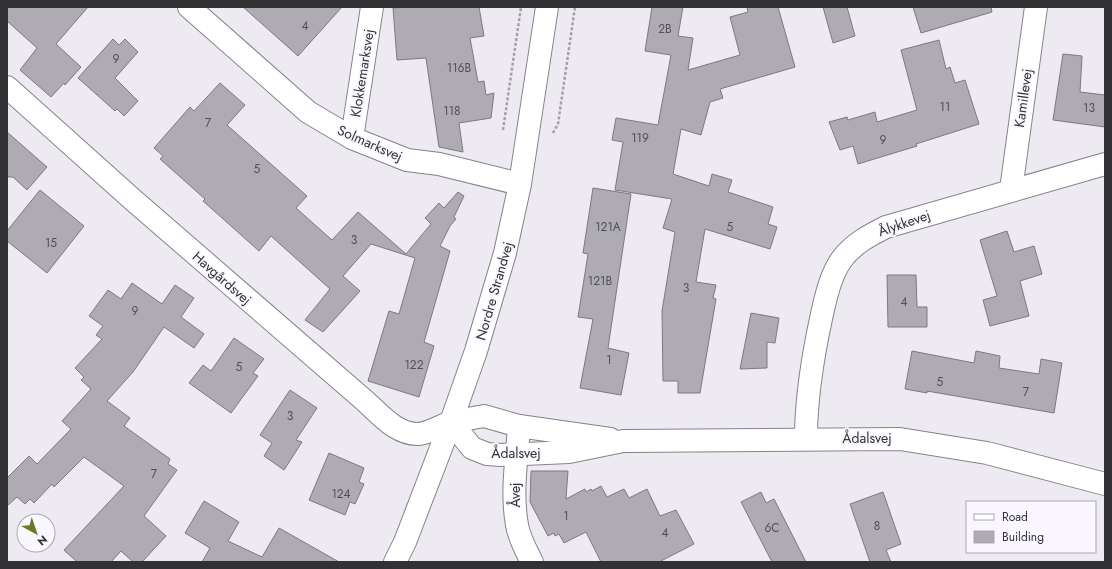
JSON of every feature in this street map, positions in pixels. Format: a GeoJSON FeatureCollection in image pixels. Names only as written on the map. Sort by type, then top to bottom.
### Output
{"type":"FeatureCollection","features":[{"type":"Feature","properties":{"kind":"street","name":"Solmarksvej"},"geometry":{"type":"LineString","coordinates":[[189,7],[308,112],[352,138],[407,160],[439,164],[520,184]]}},
{"type":"Feature","properties":{"kind":"street","name":"Klokkemarksvej"},"geometry":{"type":"LineString","coordinates":[[352,138],[372,7]]}},
{"type":"Feature","properties":{"kind":"street","name":"Nordre Strandvej"},"geometry":{"type":"LineString","coordinates":[[394,562],[405,542],[451,422],[476,351],[494,293],[514,218],[547,7]]}},
{"type":"Feature","properties":{"kind":"street","name":"Kamillevej"},"geometry":{"type":"LineString","coordinates":[[1011,190],[1036,7]]}},
{"type":"Feature","properties":{"kind":"street","name":"Havgårdsvej"},"geometry":{"type":"LineString","coordinates":[[7,87],[132,200],[390,424],[404,432],[419,434],[451,422]]}},
{"type":"Feature","properties":{"kind":"street","name":"Ålykkevej"},"geometry":{"type":"LineString","coordinates":[[806,438],[806,409],[816,342],[827,295],[842,260],[853,247],[866,237],[886,227],[1105,164]]}},
{"type":"Feature","properties":{"kind":"street","name":"Ådalsvej"},"geometry":{"type":"LineString","coordinates":[[623,441],[570,432],[520,426],[484,416],[451,422],[472,448],[487,454],[569,452],[623,441],[806,438],[900,439],[987,453],[1105,484]]}},
{"type":"Feature","properties":{"kind":"street","name":"Åvej"},"geometry":{"type":"LineString","coordinates":[[520,426],[517,454],[515,508],[517,526],[521,541],[532,562]]}},
{"type":"Feature","properties":{"kind":"building"},"geometry":{"type":"Polygon","coordinates":[[[7,7],[88,7],[56,44],[81,67],[65,85],[64,83],[51,97],[20,70],[37,48],[7,21],[7,7]]]}},
{"type":"Feature","properties":{"kind":"building"},"geometry":{"type":"Polygon","coordinates":[[[243,7],[342,7],[298,56],[243,7]]]}},
{"type":"Feature","properties":{"kind":"building"},"geometry":{"type":"Polygon","coordinates":[[[479,7],[484,36],[470,38],[478,82],[484,81],[486,95],[494,93],[491,118],[459,123],[463,152],[439,147],[426,58],[397,60],[393,8],[479,7]]]}},
{"type":"Feature","properties":{"kind":"building"},"geometry":{"type":"Polygon","coordinates":[[[652,7],[683,7],[678,36],[693,38],[688,70],[740,55],[730,17],[748,12],[747,7],[778,7],[795,67],[720,89],[723,98],[710,102],[701,135],[681,129],[673,174],[709,186],[712,174],[732,180],[728,192],[773,207],[768,224],[777,227],[770,249],[705,229],[696,282],[716,285],[713,298],[716,299],[700,393],[678,393],[678,381],[663,381],[662,311],[675,232],[663,228],[672,199],[615,190],[623,142],[612,140],[616,118],[658,125],[671,55],[645,51],[652,7]]]}},
{"type":"Feature","properties":{"kind":"building"},"geometry":{"type":"Polygon","coordinates":[[[823,7],[847,7],[855,36],[833,43],[823,7]]]}},
{"type":"Feature","properties":{"kind":"building"},"geometry":{"type":"Polygon","coordinates":[[[913,7],[991,7],[992,12],[921,33],[913,7]]]}},
{"type":"Feature","properties":{"kind":"building"},"geometry":{"type":"Polygon","coordinates":[[[113,39],[119,45],[125,39],[138,52],[115,78],[138,101],[124,116],[117,109],[115,111],[78,78],[113,39]]]}},
{"type":"Feature","properties":{"kind":"building"},"geometry":{"type":"Polygon","coordinates":[[[939,40],[946,69],[950,67],[955,83],[965,80],[979,124],[916,144],[917,146],[858,164],[853,146],[840,150],[829,122],[847,117],[848,120],[875,112],[877,122],[917,110],[901,50],[939,40]]]}},
{"type":"Feature","properties":{"kind":"building"},"geometry":{"type":"Polygon","coordinates":[[[1063,54],[1082,56],[1080,92],[1105,95],[1105,127],[1053,120],[1063,54]]]}},
{"type":"Feature","properties":{"kind":"building"},"geometry":{"type":"Polygon","coordinates":[[[220,83],[245,105],[227,125],[307,196],[296,208],[332,240],[358,212],[406,254],[431,224],[425,218],[439,203],[444,208],[458,192],[464,196],[454,217],[456,219],[450,226],[440,246],[450,251],[424,342],[434,346],[419,397],[368,381],[389,311],[399,314],[415,258],[371,244],[343,276],[360,291],[323,332],[305,320],[330,289],[271,236],[259,251],[203,201],[205,199],[160,159],[163,156],[154,148],[190,107],[194,111],[220,83]]]}},
{"type":"Feature","properties":{"kind":"building"},"geometry":{"type":"Polygon","coordinates":[[[7,132],[47,167],[27,190],[13,177],[7,177],[7,132]]]}},
{"type":"Feature","properties":{"kind":"building"},"geometry":{"type":"Polygon","coordinates":[[[593,188],[631,194],[608,348],[629,353],[621,395],[580,388],[593,319],[578,317],[588,254],[583,253],[593,188]]]}},
{"type":"Feature","properties":{"kind":"building"},"geometry":{"type":"Polygon","coordinates":[[[40,190],[84,226],[47,273],[7,241],[7,231],[40,190]]]}},
{"type":"Feature","properties":{"kind":"building"},"geometry":{"type":"Polygon","coordinates":[[[1007,231],[1014,252],[1034,246],[1042,274],[1020,281],[1029,316],[990,326],[983,300],[997,296],[980,240],[1007,231]]]}},
{"type":"Feature","properties":{"kind":"building"},"geometry":{"type":"Polygon","coordinates":[[[887,275],[916,275],[917,307],[927,307],[927,327],[888,327],[887,275]]]}},
{"type":"Feature","properties":{"kind":"building"},"geometry":{"type":"Polygon","coordinates":[[[132,283],[162,304],[175,285],[194,298],[181,317],[204,334],[194,348],[164,327],[133,372],[107,401],[130,418],[124,426],[170,459],[168,464],[177,470],[144,516],[166,536],[142,562],[133,562],[121,551],[111,562],[77,562],[64,550],[124,486],[84,457],[54,487],[52,484],[34,503],[30,499],[25,504],[17,497],[7,506],[7,478],[29,456],[37,464],[71,429],[62,421],[91,389],[81,380],[84,377],[75,368],[102,339],[96,335],[103,326],[89,316],[108,290],[121,299],[132,283]]]}},
{"type":"Feature","properties":{"kind":"building"},"geometry":{"type":"Polygon","coordinates":[[[751,313],[779,318],[775,343],[767,342],[767,368],[740,369],[751,313]]]}},
{"type":"Feature","properties":{"kind":"building"},"geometry":{"type":"Polygon","coordinates":[[[234,338],[264,359],[253,373],[258,376],[231,413],[189,383],[203,365],[211,371],[234,338]]]}},
{"type":"Feature","properties":{"kind":"building"},"geometry":{"type":"Polygon","coordinates":[[[912,351],[974,363],[976,351],[1000,356],[999,368],[1039,374],[1041,359],[1062,363],[1054,413],[927,391],[927,393],[905,389],[912,351]]]}},
{"type":"Feature","properties":{"kind":"building"},"geometry":{"type":"Polygon","coordinates":[[[290,390],[317,408],[296,440],[302,442],[284,470],[264,456],[272,443],[260,435],[290,390]]]}},
{"type":"Feature","properties":{"kind":"building"},"geometry":{"type":"Polygon","coordinates":[[[329,453],[364,468],[359,482],[364,484],[355,504],[350,502],[345,515],[309,500],[329,453]]]}},
{"type":"Feature","properties":{"kind":"building"},"geometry":{"type":"Polygon","coordinates":[[[531,471],[568,471],[566,499],[585,489],[586,492],[591,489],[592,491],[601,486],[607,497],[624,489],[629,498],[647,489],[660,516],[676,510],[694,544],[659,562],[601,562],[586,532],[564,543],[559,534],[555,536],[554,533],[548,536],[530,502],[531,471]]]}},
{"type":"Feature","properties":{"kind":"building"},"geometry":{"type":"Polygon","coordinates":[[[761,492],[766,503],[774,499],[806,562],[772,562],[741,502],[761,492]]]}},
{"type":"Feature","properties":{"kind":"building"},"geometry":{"type":"Polygon","coordinates":[[[883,492],[901,544],[886,550],[891,562],[870,562],[850,504],[883,492]]]}},
{"type":"Feature","properties":{"kind":"building"},"geometry":{"type":"Polygon","coordinates":[[[204,501],[239,522],[228,541],[262,557],[279,528],[339,562],[202,562],[210,548],[185,533],[204,501]]]}}]}
